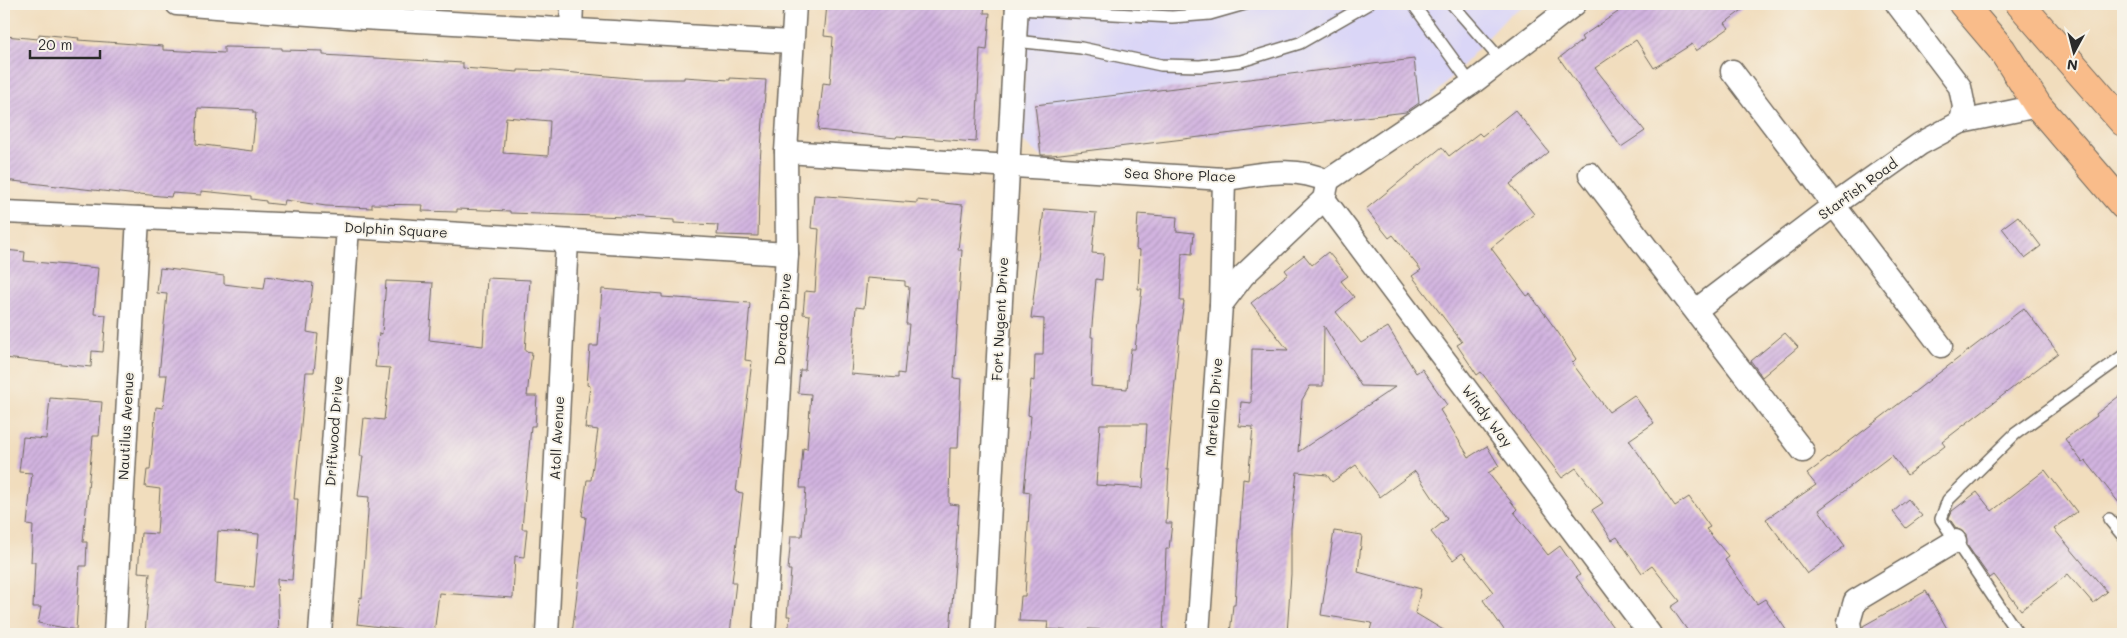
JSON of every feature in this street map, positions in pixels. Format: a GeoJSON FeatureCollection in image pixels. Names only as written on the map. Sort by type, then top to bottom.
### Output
{"type":"FeatureCollection","features":[{"type":"Feature","properties":{"kind":"highway"},"geometry":{"type":"LineString","coordinates":[[1963,4],[2002,50],[2038,106],[2123,205]]}},
{"type":"Feature","properties":{"kind":"highway"},"geometry":{"type":"LineString","coordinates":[[2020,4],[2123,122]]}},
{"type":"Feature","properties":{"kind":"street"},"geometry":{"type":"LineString","coordinates":[[177,4],[364,11],[570,28],[792,42]]}},
{"type":"Feature","properties":{"kind":"street"},"geometry":{"type":"LineString","coordinates":[[570,28],[572,4]]}},
{"type":"Feature","properties":{"kind":"street","name":"Dorado Drive"},"geometry":{"type":"LineString","coordinates":[[764,634],[787,254],[786,152],[795,4]]}},
{"type":"Feature","properties":{"kind":"street"},"geometry":{"type":"LineString","coordinates":[[1221,305],[1243,276],[1325,190],[1471,84],[1575,4]]}},
{"type":"Feature","properties":{"kind":"street"},"geometry":{"type":"LineString","coordinates":[[1897,4],[1960,87],[1964,107],[1961,122]]}},
{"type":"Feature","properties":{"kind":"street","name":"Fort Nugent Drive"},"geometry":{"type":"LineString","coordinates":[[983,634],[1017,6]]}},
{"type":"Feature","properties":{"kind":"street"},"geometry":{"type":"LineString","coordinates":[[1732,71],[1941,346]]}},
{"type":"Feature","properties":{"kind":"street","name":"Starfish Road"},"geometry":{"type":"LineString","coordinates":[[1696,310],[1834,205],[1920,144],[1961,122],[2038,106]]}},
{"type":"Feature","properties":{"kind":"street","name":"Sea Shore Place"},"geometry":{"type":"LineString","coordinates":[[786,152],[1224,179],[1293,172],[1311,174],[1325,190]]}},
{"type":"Feature","properties":{"kind":"street"},"geometry":{"type":"LineString","coordinates":[[1590,174],[1803,451]]}},
{"type":"Feature","properties":{"kind":"street","name":"Martello Drive"},"geometry":{"type":"LineString","coordinates":[[1198,634],[1221,305],[1224,179]]}},
{"type":"Feature","properties":{"kind":"street","name":"Windy Way"},"geometry":{"type":"LineString","coordinates":[[1325,190],[1650,634]]}},
{"type":"Feature","properties":{"kind":"street","name":"Dolphin Square"},"geometry":{"type":"LineString","coordinates":[[4,212],[348,227],[787,254]]}},
{"type":"Feature","properties":{"kind":"street","name":"Nautilus Avenue"},"geometry":{"type":"LineString","coordinates":[[114,634],[138,218]]}},
{"type":"Feature","properties":{"kind":"street","name":"Driftwood Drive"},"geometry":{"type":"LineString","coordinates":[[320,634],[348,227]]}},
{"type":"Feature","properties":{"kind":"street","name":"Atoll Avenue"},"geometry":{"type":"LineString","coordinates":[[547,634],[567,241]]}},
{"type":"Feature","properties":{"kind":"street"},"geometry":{"type":"LineString","coordinates":[[1851,634],[1849,622],[1855,601],[1955,541]]}},
{"type":"Feature","properties":{"kind":"lane"},"geometry":{"type":"LineString","coordinates":[[1017,6],[1100,8],[1172,17],[1210,14],[1245,4]]}},
{"type":"Feature","properties":{"kind":"lane"},"geometry":{"type":"LineString","coordinates":[[1015,41],[1081,48],[1162,65],[1200,66],[1241,61],[1300,43],[1368,4]]}},
{"type":"Feature","properties":{"kind":"lane"},"geometry":{"type":"LineString","coordinates":[[1413,4],[1471,84]]}},
{"type":"Feature","properties":{"kind":"lane"},"geometry":{"type":"LineString","coordinates":[[1452,4],[1501,60]]}},
{"type":"Feature","properties":{"kind":"lane"},"geometry":{"type":"LineString","coordinates":[[2018,634],[1941,518],[1948,500],[2015,434],[2123,356]]}},
{"type":"Feature","properties":{"kind":"lane"},"geometry":{"type":"LineString","coordinates":[[2109,519],[2123,536]]}},
{"type":"Feature","properties":{"kind":"shaded area"},"geometry":{"type":"Polygon","coordinates":[[[1030,4],[1527,4],[1509,15],[1420,111],[1042,157],[1020,140],[1030,4]]]}},
{"type":"Feature","properties":{"kind":"building"},"geometry":{"type":"Polygon","coordinates":[[[827,4],[985,4],[984,13],[990,13],[987,50],[980,49],[976,142],[897,136],[896,138],[818,130],[823,83],[830,84],[833,37],[824,36],[827,4]]]}},
{"type":"Feature","properties":{"kind":"building"},"geometry":{"type":"Polygon","coordinates":[[[1612,4],[1750,4],[1725,23],[1729,28],[1696,51],[1692,44],[1654,68],[1636,40],[1595,68],[1645,131],[1621,147],[1559,58],[1583,40],[1581,37],[1618,12],[1612,4]]]}},
{"type":"Feature","properties":{"kind":"building"},"geometry":{"type":"Polygon","coordinates":[[[39,34],[79,38],[78,40],[163,46],[163,50],[224,53],[224,47],[282,48],[282,50],[323,51],[323,55],[463,63],[463,68],[518,72],[518,70],[553,71],[640,79],[684,79],[684,77],[766,80],[760,162],[758,236],[717,235],[718,225],[674,223],[674,220],[457,209],[457,212],[422,211],[423,205],[372,204],[372,208],[326,206],[285,200],[284,205],[251,199],[251,196],[201,191],[201,195],[172,193],[171,197],[4,180],[4,36],[39,39],[39,34]],[[198,108],[196,144],[252,151],[256,113],[253,113],[253,110],[198,108]],[[506,117],[503,153],[548,156],[550,121],[506,117]]]}},
{"type":"Feature","properties":{"kind":"building"},"geometry":{"type":"Polygon","coordinates":[[[1414,59],[1419,103],[1406,112],[1041,155],[1035,105],[1414,59]]]}},
{"type":"Feature","properties":{"kind":"building"},"geometry":{"type":"Polygon","coordinates":[[[1515,110],[1549,152],[1510,184],[1534,214],[1491,248],[1527,296],[1530,294],[1557,331],[1576,359],[1572,363],[1609,412],[1634,395],[1654,423],[1629,440],[1675,506],[1689,497],[1710,527],[1706,529],[1729,557],[1725,560],[1757,604],[1765,599],[1789,634],[1690,634],[1671,607],[1680,601],[1652,566],[1642,573],[1617,537],[1612,540],[1592,510],[1603,503],[1576,468],[1562,478],[1481,372],[1477,375],[1457,345],[1462,342],[1412,276],[1421,270],[1393,235],[1389,238],[1366,209],[1442,147],[1449,156],[1479,133],[1482,136],[1515,110]]]}},
{"type":"Feature","properties":{"kind":"building"},"geometry":{"type":"Polygon","coordinates":[[[814,195],[917,203],[917,200],[963,205],[958,250],[962,250],[954,378],[961,379],[958,448],[950,448],[949,504],[959,505],[950,634],[788,634],[790,616],[787,616],[791,570],[788,570],[791,536],[802,536],[806,488],[800,488],[803,448],[807,449],[811,394],[798,393],[800,370],[805,370],[810,315],[803,314],[805,291],[815,292],[819,229],[811,228],[814,195]],[[867,278],[864,308],[856,307],[851,374],[898,378],[898,373],[904,374],[909,324],[906,324],[909,287],[905,286],[905,281],[867,278]]]}},
{"type":"Feature","properties":{"kind":"building"},"geometry":{"type":"Polygon","coordinates":[[[1044,209],[1096,213],[1092,253],[1104,254],[1102,280],[1096,279],[1091,337],[1093,337],[1091,386],[1127,389],[1131,349],[1135,349],[1142,289],[1138,289],[1140,250],[1136,249],[1138,214],[1177,217],[1176,231],[1194,233],[1192,254],[1182,253],[1180,301],[1184,301],[1167,470],[1169,470],[1166,523],[1172,523],[1169,549],[1166,549],[1163,633],[1088,629],[1088,632],[1047,629],[1048,622],[1019,621],[1021,596],[1025,596],[1028,543],[1030,492],[1024,491],[1031,416],[1028,415],[1031,380],[1034,381],[1035,355],[1043,355],[1044,319],[1031,318],[1044,209]],[[1100,424],[1096,485],[1143,488],[1147,424],[1100,424]]]}},
{"type":"Feature","properties":{"kind":"building"},"geometry":{"type":"Polygon","coordinates":[[[2018,216],[2041,246],[2025,258],[2002,228],[2018,216]]]}},
{"type":"Feature","properties":{"kind":"building"},"geometry":{"type":"Polygon","coordinates":[[[4,250],[25,252],[24,261],[98,268],[94,314],[106,315],[103,352],[92,351],[91,367],[4,358],[4,250]]]}},
{"type":"Feature","properties":{"kind":"building"},"geometry":{"type":"Polygon","coordinates":[[[1328,252],[1348,276],[1341,281],[1354,297],[1336,312],[1361,343],[1388,327],[1416,373],[1422,369],[1447,405],[1440,410],[1469,457],[1487,446],[1499,466],[1488,473],[1517,509],[1514,512],[1548,555],[1560,546],[1580,575],[1576,577],[1618,634],[1507,634],[1483,600],[1493,592],[1462,553],[1453,560],[1431,532],[1447,519],[1415,471],[1380,497],[1356,465],[1332,482],[1327,475],[1297,472],[1291,528],[1291,574],[1287,634],[1230,634],[1233,605],[1235,605],[1243,479],[1248,480],[1253,427],[1239,426],[1241,402],[1251,403],[1252,349],[1288,350],[1251,303],[1288,274],[1285,270],[1304,255],[1312,265],[1328,252]],[[1324,326],[1323,386],[1310,386],[1302,400],[1298,452],[1395,387],[1361,386],[1324,326]]]}},
{"type":"Feature","properties":{"kind":"building"},"geometry":{"type":"Polygon","coordinates":[[[160,268],[224,276],[224,284],[264,289],[266,276],[313,283],[307,332],[318,334],[314,372],[306,372],[294,499],[298,499],[292,580],[277,579],[279,634],[145,634],[150,573],[138,572],[141,533],[157,534],[160,489],[145,487],[147,470],[150,470],[156,407],[163,408],[167,375],[159,375],[167,294],[157,293],[160,268]],[[218,531],[215,584],[254,588],[259,534],[218,531]]]}},
{"type":"Feature","properties":{"kind":"building"},"geometry":{"type":"Polygon","coordinates":[[[487,278],[530,280],[525,351],[532,352],[527,396],[537,396],[535,426],[531,426],[522,529],[527,529],[524,557],[515,556],[513,598],[439,593],[434,634],[357,624],[360,597],[362,598],[369,497],[358,496],[363,456],[360,456],[364,418],[384,420],[390,368],[375,367],[379,333],[382,334],[386,281],[433,283],[429,340],[483,346],[487,278]]]}},
{"type":"Feature","properties":{"kind":"building"},"geometry":{"type":"Polygon","coordinates":[[[602,289],[662,294],[662,297],[750,303],[745,360],[752,361],[736,492],[743,493],[732,582],[736,582],[730,634],[572,634],[586,517],[582,516],[587,480],[591,480],[598,430],[585,428],[590,386],[587,385],[590,346],[598,346],[602,289]]]}},
{"type":"Feature","properties":{"kind":"building"},"geometry":{"type":"Polygon","coordinates":[[[2024,308],[2058,353],[1942,442],[1945,446],[1907,475],[1892,455],[1819,510],[1845,546],[1807,574],[1766,519],[1816,485],[1807,474],[2024,308]]]}},
{"type":"Feature","properties":{"kind":"building"},"geometry":{"type":"Polygon","coordinates":[[[1785,333],[1798,347],[1762,377],[1751,361],[1785,333]]]}},
{"type":"Feature","properties":{"kind":"building"},"geometry":{"type":"Polygon","coordinates":[[[2123,393],[2123,508],[2086,461],[2083,463],[2065,439],[2097,416],[2096,414],[2123,393]]]}},
{"type":"Feature","properties":{"kind":"building"},"geometry":{"type":"Polygon","coordinates":[[[50,398],[102,402],[99,436],[93,436],[83,542],[87,542],[86,566],[80,566],[76,630],[38,623],[41,607],[33,607],[35,562],[31,562],[33,526],[27,525],[32,473],[19,472],[23,437],[46,439],[50,398]]]}},
{"type":"Feature","properties":{"kind":"building"},"geometry":{"type":"Polygon","coordinates":[[[2045,470],[2077,512],[2054,529],[2107,592],[2093,603],[2068,574],[2021,610],[1994,575],[1990,578],[1967,545],[1966,534],[1956,528],[1949,518],[1952,511],[1977,492],[1992,511],[2045,470]]]}},
{"type":"Feature","properties":{"kind":"building"},"geometry":{"type":"Polygon","coordinates":[[[1908,499],[1922,516],[1906,528],[1893,512],[1908,499]]]}},
{"type":"Feature","properties":{"kind":"building"},"geometry":{"type":"Polygon","coordinates":[[[1334,531],[1362,535],[1358,572],[1421,589],[1415,613],[1450,634],[1369,634],[1372,623],[1321,615],[1334,531]]]}},
{"type":"Feature","properties":{"kind":"building"},"geometry":{"type":"Polygon","coordinates":[[[1926,591],[1950,634],[1864,634],[1863,626],[1926,591]]]}}]}
